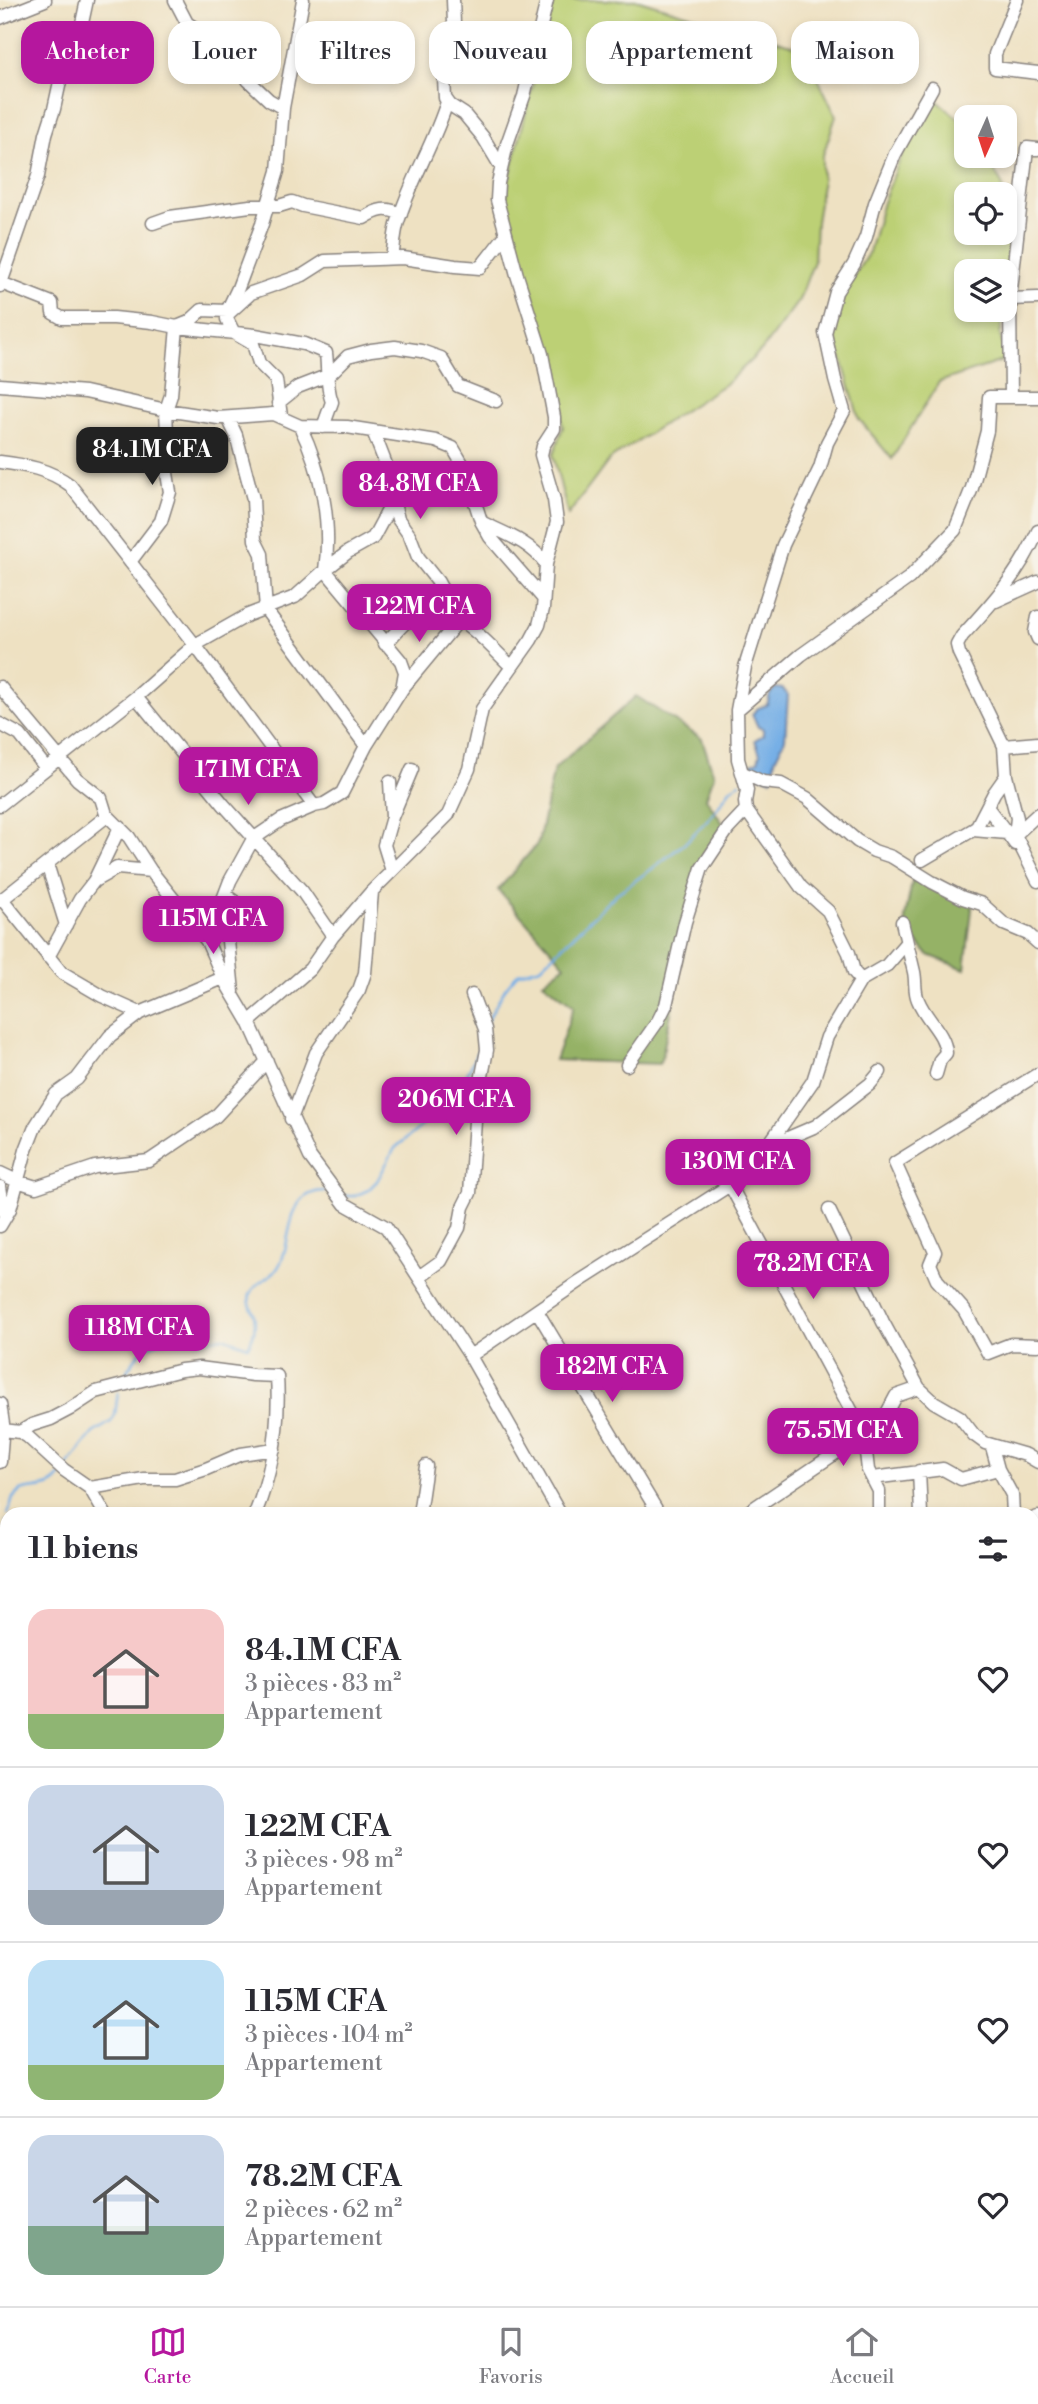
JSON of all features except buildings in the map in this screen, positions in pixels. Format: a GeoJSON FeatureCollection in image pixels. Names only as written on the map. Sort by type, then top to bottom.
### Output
{"type":"FeatureCollection","features":[{"type":"Feature","properties":{"kind":"street"},"geometry":{"type":"LineString","coordinates":[[0,18],[45,0]]}},
{"type":"Feature","properties":{"kind":"street"},"geometry":{"type":"LineString","coordinates":[[87,0],[79,37],[61,76],[34,188],[1,285],[52,303],[52,313],[62,318],[114,318],[152,322],[194,331],[233,331],[304,344],[326,353],[329,375],[327,391],[332,402],[323,427]]}},
{"type":"Feature","properties":{"kind":"street"},"geometry":{"type":"LineString","coordinates":[[175,0],[187,23],[224,46],[236,58],[248,80],[269,100],[283,108]]}},
{"type":"Feature","properties":{"kind":"street"},"geometry":{"type":"LineString","coordinates":[[303,0],[283,108],[280,163],[238,288],[226,313],[233,331],[253,344],[260,363],[273,376],[280,410],[300,426],[312,451],[327,533],[325,570],[401,661],[405,672],[402,689]]}},
{"type":"Feature","properties":{"kind":"street"},"geometry":{"type":"LineString","coordinates":[[392,258],[401,214],[438,130],[447,102],[443,59],[454,23],[453,0]]}},
{"type":"Feature","properties":{"kind":"street"},"geometry":{"type":"LineString","coordinates":[[249,1022],[310,969],[333,936],[372,891],[448,815],[469,769],[482,709],[539,625],[543,609],[546,564],[556,531],[556,512],[542,450],[554,429],[554,417],[542,354],[505,236],[497,200],[501,167],[524,96],[547,0]]}},
{"type":"Feature","properties":{"kind":"street"},"geometry":{"type":"LineString","coordinates":[[1017,0],[995,54],[995,68],[1038,73]]}},
{"type":"Feature","properties":{"kind":"street"},"geometry":{"type":"LineString","coordinates":[[861,980],[854,972],[849,953],[828,911],[802,887],[746,810],[747,790],[738,759],[737,710],[745,667],[783,545],[820,468],[827,443],[844,411],[825,333],[836,292],[854,264],[866,237],[875,203],[895,155],[932,88]]}},
{"type":"Feature","properties":{"kind":"street"},"geometry":{"type":"LineString","coordinates":[[447,102],[464,114],[483,137],[501,167]]}},
{"type":"Feature","properties":{"kind":"street"},"geometry":{"type":"LineString","coordinates":[[1015,259],[1027,148],[1038,149]]}},
{"type":"Feature","properties":{"kind":"street"},"geometry":{"type":"LineString","coordinates":[[153,223],[170,217],[292,202],[364,218],[376,210],[388,208],[401,214]]}},
{"type":"Feature","properties":{"kind":"street"},"geometry":{"type":"LineString","coordinates":[[177,327],[190,322],[202,310],[226,313],[251,293],[303,275],[325,261],[392,258],[480,268],[505,236]]}},
{"type":"Feature","properties":{"kind":"street"},"geometry":{"type":"LineString","coordinates":[[1017,299],[1038,298]]}},
{"type":"Feature","properties":{"kind":"street"},"geometry":{"type":"LineString","coordinates":[[1010,322],[1012,397]]}},
{"type":"Feature","properties":{"kind":"street"},"geometry":{"type":"LineString","coordinates":[[130,562],[161,521],[170,492],[166,410],[171,395],[177,327]]}},
{"type":"Feature","properties":{"kind":"street"},"geometry":{"type":"LineString","coordinates":[[0,385],[85,392],[166,410],[228,418],[280,410],[298,387],[329,375],[348,356],[395,347],[421,351],[441,358],[458,386],[496,401]]}},
{"type":"Feature","properties":{"kind":"street"},"geometry":{"type":"LineString","coordinates":[[737,710],[801,655],[909,578],[955,530],[972,488],[987,431],[989,397],[1038,397]]}},
{"type":"Feature","properties":{"kind":"street"},"geometry":{"type":"LineString","coordinates":[[330,407],[347,426]]}},
{"type":"Feature","properties":{"kind":"street"},"geometry":{"type":"LineString","coordinates":[[228,418],[236,435],[253,499],[255,540],[262,554],[266,610],[366,746]]}},
{"type":"Feature","properties":{"kind":"street"},"geometry":{"type":"LineString","coordinates":[[300,426],[347,426],[436,441],[453,448],[463,465],[482,523],[514,567],[542,597]]}},
{"type":"Feature","properties":{"kind":"street"},"geometry":{"type":"LineString","coordinates":[[373,431],[390,475],[398,519],[410,536],[418,557],[438,582],[458,617],[511,666]]}},
{"type":"Feature","properties":{"kind":"street"},"geometry":{"type":"LineString","coordinates":[[0,461],[50,473],[70,485],[195,645],[314,806]]}},
{"type":"Feature","properties":{"kind":"street"},"geometry":{"type":"LineString","coordinates":[[0,805],[136,697],[195,645],[239,620],[300,594],[348,552],[373,538],[393,501]]}},
{"type":"Feature","properties":{"kind":"street"},"geometry":{"type":"LineString","coordinates":[[482,523],[527,545],[539,554],[546,564]]}},
{"type":"Feature","properties":{"kind":"street"},"geometry":{"type":"LineString","coordinates":[[1012,834],[1017,818],[1006,776],[1004,746],[957,645],[1004,590],[1038,531]]}},
{"type":"Feature","properties":{"kind":"street"},"geometry":{"type":"LineString","coordinates":[[993,603],[1038,582]]}},
{"type":"Feature","properties":{"kind":"street"},"geometry":{"type":"LineString","coordinates":[[385,644],[423,611],[440,611],[458,617]]}},
{"type":"Feature","properties":{"kind":"street"},"geometry":{"type":"LineString","coordinates":[[207,941],[235,870],[253,839],[281,820],[324,804],[342,793],[366,746],[402,689],[458,617]]}},
{"type":"Feature","properties":{"kind":"street"},"geometry":{"type":"LineString","coordinates":[[1038,617],[1035,632],[1038,639]]}},
{"type":"Feature","properties":{"kind":"street"},"geometry":{"type":"LineString","coordinates":[[0,687],[5,703],[36,731],[77,779],[101,799],[107,816],[124,832],[151,871],[207,941],[223,978],[249,1022],[310,1157],[345,1203],[386,1227],[470,1356],[557,1507]]}},
{"type":"Feature","properties":{"kind":"street"},"geometry":{"type":"LineString","coordinates":[[136,697],[253,839],[302,891],[333,936]]}},
{"type":"Feature","properties":{"kind":"street"},"geometry":{"type":"LineString","coordinates":[[0,724],[20,735],[46,768]]}},
{"type":"Feature","properties":{"kind":"street"},"geometry":{"type":"LineString","coordinates":[[25,740],[36,731]]}},
{"type":"Feature","properties":{"kind":"street"},"geometry":{"type":"LineString","coordinates":[[1004,746],[1038,743]]}},
{"type":"Feature","properties":{"kind":"street"},"geometry":{"type":"LineString","coordinates":[[392,871],[384,845],[392,817],[412,769]]}},
{"type":"Feature","properties":{"kind":"street"},"geometry":{"type":"LineString","coordinates":[[743,773],[763,782],[781,784],[807,798],[857,841],[892,857],[963,898],[982,904],[1004,924],[1028,934],[1038,943]]}},
{"type":"Feature","properties":{"kind":"street"},"geometry":{"type":"LineString","coordinates":[[922,860],[979,825],[1006,776]]}},
{"type":"Feature","properties":{"kind":"street"},"geometry":{"type":"LineString","coordinates":[[390,782],[392,817]]}},
{"type":"Feature","properties":{"kind":"street"},"geometry":{"type":"LineString","coordinates":[[987,807],[1018,839],[1020,849],[1038,880]]}},
{"type":"Feature","properties":{"kind":"street"},"geometry":{"type":"LineString","coordinates":[[627,1065],[666,1005],[685,922],[702,868],[728,829],[746,810]]}},
{"type":"Feature","properties":{"kind":"street"},"geometry":{"type":"LineString","coordinates":[[973,830],[1012,834],[1038,814]]}},
{"type":"Feature","properties":{"kind":"street"},"geometry":{"type":"LineString","coordinates":[[107,816],[1,900],[61,972],[140,1013]]}},
{"type":"Feature","properties":{"kind":"street"},"geometry":{"type":"LineString","coordinates":[[94,881],[110,845],[124,832]]}},
{"type":"Feature","properties":{"kind":"street"},"geometry":{"type":"LineString","coordinates":[[47,864],[66,925]]}},
{"type":"Feature","properties":{"kind":"street"},"geometry":{"type":"LineString","coordinates":[[48,957],[86,888],[94,881],[117,869],[151,871]]}},
{"type":"Feature","properties":{"kind":"street"},"geometry":{"type":"LineString","coordinates":[[291,1119],[316,1053],[359,990],[365,973],[372,891]]}},
{"type":"Feature","properties":{"kind":"street"},"geometry":{"type":"LineString","coordinates":[[225,895],[261,920],[237,927],[228,941]]}},
{"type":"Feature","properties":{"kind":"street"},"geometry":{"type":"LineString","coordinates":[[219,909],[228,941],[233,996]]}},
{"type":"Feature","properties":{"kind":"street"},"geometry":{"type":"LineString","coordinates":[[902,922],[915,974],[916,995],[926,1018],[946,1042],[946,1053],[940,1060],[936,1074]]}},
{"type":"Feature","properties":{"kind":"street"},"geometry":{"type":"LineString","coordinates":[[470,1356],[580,1281],[730,1185],[766,1147],[813,1081],[827,1037],[861,980],[887,965],[906,943]]}},
{"type":"Feature","properties":{"kind":"street"},"geometry":{"type":"LineString","coordinates":[[3,1222],[35,1127],[56,1094],[77,1079],[110,1036],[140,1013],[223,978]]}},
{"type":"Feature","properties":{"kind":"street"},"geometry":{"type":"LineString","coordinates":[[420,1276],[441,1261],[458,1228],[470,1193],[475,1107],[487,1051],[485,1029],[472,995]]}},
{"type":"Feature","properties":{"kind":"street"},"geometry":{"type":"LineString","coordinates":[[0,1172],[36,1186],[95,1167],[149,1161],[216,1116],[267,1061]]}},
{"type":"Feature","properties":{"kind":"street"},"geometry":{"type":"LineString","coordinates":[[766,1147],[817,1125],[870,1084],[880,1072]]}},
{"type":"Feature","properties":{"kind":"street"},"geometry":{"type":"LineString","coordinates":[[1038,1074],[895,1163],[934,1252],[930,1264],[937,1280],[964,1310],[988,1353],[1011,1344],[1038,1345]]}},
{"type":"Feature","properties":{"kind":"street"},"geometry":{"type":"LineString","coordinates":[[730,1185],[864,1434],[868,1470],[879,1492],[880,1507]]}},
{"type":"Feature","properties":{"kind":"street"},"geometry":{"type":"LineString","coordinates":[[0,1187],[3,1222]]}},
{"type":"Feature","properties":{"kind":"street"},"geometry":{"type":"LineString","coordinates":[[829,1210],[883,1322],[919,1388],[934,1402],[961,1416],[974,1435],[992,1447],[1026,1455],[1038,1462]]}},
{"type":"Feature","properties":{"kind":"street"},"geometry":{"type":"LineString","coordinates":[[537,1311],[655,1507]]}},
{"type":"Feature","properties":{"kind":"street"},"geometry":{"type":"LineString","coordinates":[[20,1432],[32,1424],[51,1419],[107,1388],[199,1368],[253,1376],[277,1376],[279,1413],[274,1449],[257,1507]]}},
{"type":"Feature","properties":{"kind":"street"},"geometry":{"type":"LineString","coordinates":[[755,1507],[864,1434],[886,1415],[896,1396],[919,1388]]}},
{"type":"Feature","properties":{"kind":"street"},"geometry":{"type":"LineString","coordinates":[[0,1405],[4,1430],[0,1462]]}},
{"type":"Feature","properties":{"kind":"street"},"geometry":{"type":"LineString","coordinates":[[4,1430],[20,1432],[64,1470],[90,1488],[101,1507]]}},
{"type":"Feature","properties":{"kind":"street"},"geometry":{"type":"LineString","coordinates":[[992,1447],[998,1469],[1012,1495],[1013,1507]]}},
{"type":"Feature","properties":{"kind":"street"},"geometry":{"type":"LineString","coordinates":[[90,1488],[144,1479],[175,1479],[241,1454],[274,1449]]}},
{"type":"Feature","properties":{"kind":"street"},"geometry":{"type":"LineString","coordinates":[[420,1507],[426,1466]]}},
{"type":"Feature","properties":{"kind":"street"},"geometry":{"type":"LineString","coordinates":[[873,1478],[947,1469],[961,1479],[998,1469]]}},
{"type":"Feature","properties":{"kind":"street"},"geometry":{"type":"LineString","coordinates":[[919,1471],[920,1507]]}},
{"type":"Feature","properties":{"kind":"green space"},"geometry":{"type":"Polygon","coordinates":[[[554,0],[639,0],[710,21],[586,21],[586,84],[777,84],[777,41],[791,45],[791,84],[821,84],[836,116],[822,158],[814,261],[799,300],[762,350],[728,382],[610,459],[568,515],[553,455],[563,427],[545,338],[506,202],[533,84],[572,84],[572,21],[549,21],[554,0]]]}},
{"type":"Feature","properties":{"kind":"green space"},"geometry":{"type":"Polygon","coordinates":[[[934,98],[954,115],[954,168],[992,168],[1001,182],[954,182],[954,245],[1012,245],[1010,259],[954,259],[954,322],[1002,322],[1000,336],[1008,359],[939,382],[892,459],[859,419],[834,332],[844,292],[869,252],[883,202],[903,152],[921,126],[934,98]]]}},
{"type":"Feature","properties":{"kind":"green space"},"geometry":{"type":"Polygon","coordinates":[[[636,696],[702,739],[714,775],[706,798],[726,828],[700,869],[659,1064],[555,1060],[574,1006],[543,982],[565,965],[498,890],[538,843],[554,769],[636,696]]]}},
{"type":"Feature","properties":{"kind":"green space"},"geometry":{"type":"Polygon","coordinates":[[[916,874],[973,901],[965,969],[928,955],[906,930],[905,918],[913,877],[914,881],[916,874]]]}},
{"type":"Feature","properties":{"kind":"water"},"geometry":{"type":"Polygon","coordinates":[[[775,688],[783,689],[788,695],[785,739],[775,759],[771,779],[750,773],[749,765],[758,761],[760,754],[755,740],[763,735],[763,729],[758,727],[752,714],[767,705],[775,688]]]}},
{"type":"Feature","properties":{"kind":"waterway"},"geometry":{"type":"LineString","coordinates":[[487,1021],[505,989],[518,973],[541,967],[616,894],[685,843],[713,814],[731,788],[740,783]]}},
{"type":"Feature","properties":{"kind":"waterway"},"geometry":{"type":"LineString","coordinates":[[345,1196],[355,1196],[368,1190],[377,1181],[395,1148],[456,1098],[481,1044]]}},
{"type":"Feature","properties":{"kind":"waterway"},"geometry":{"type":"LineString","coordinates":[[124,1380],[128,1369],[144,1347],[175,1338],[185,1336],[200,1341],[223,1337],[248,1346],[255,1327],[249,1301],[252,1291],[277,1269],[296,1208],[303,1199],[313,1193],[328,1191]]}},
{"type":"Feature","properties":{"kind":"waterway"},"geometry":{"type":"LineString","coordinates":[[67,1466],[93,1433],[111,1422],[115,1415],[118,1392]]}},
{"type":"Feature","properties":{"kind":"waterway"},"geometry":{"type":"LineString","coordinates":[[10,1507],[13,1498],[20,1491],[48,1486],[61,1475]]}}]}
